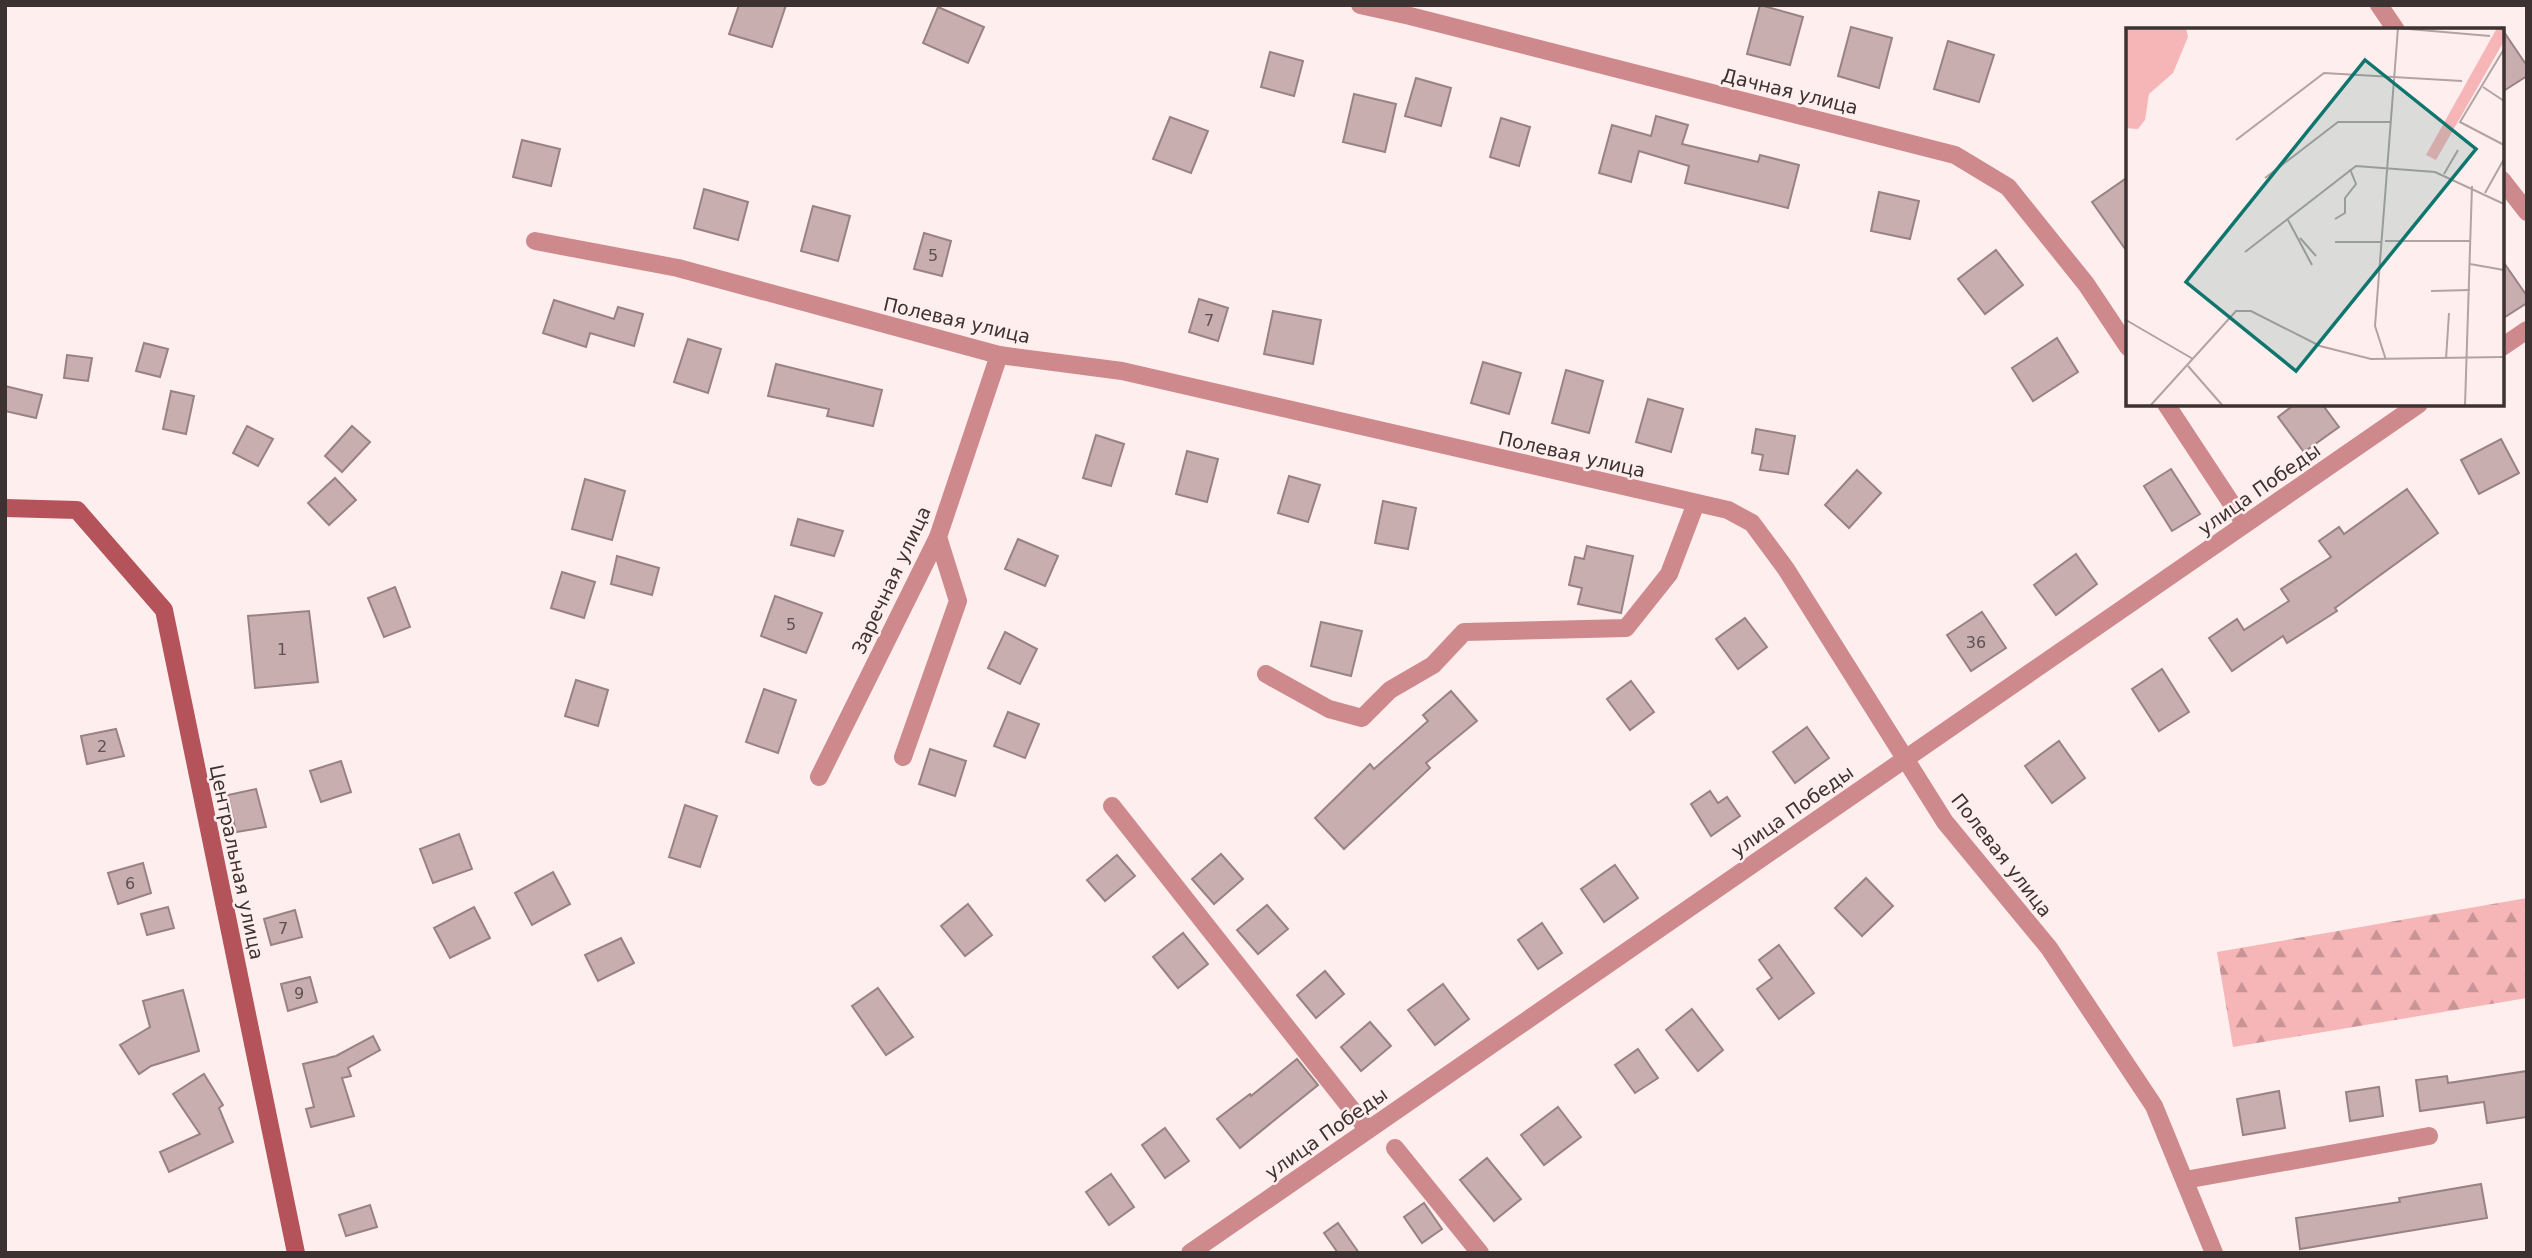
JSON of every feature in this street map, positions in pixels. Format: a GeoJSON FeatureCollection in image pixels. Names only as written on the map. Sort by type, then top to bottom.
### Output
{"type":"FeatureCollection","features":[{"type":"Feature","properties":{"kind":"street","name":"Дачная улица"},"geometry":{"type":"LineString","coordinates":[[1360,5],[1955,155],[2008,187],[2086,284],[2126,344]]}},
{"type":"Feature","properties":{"kind":"street"},"geometry":{"type":"LineString","coordinates":[[2379,5],[2395,28]]}},
{"type":"Feature","properties":{"kind":"street"},"geometry":{"type":"LineString","coordinates":[[2504,183],[2527,212]]}},
{"type":"Feature","properties":{"kind":"street","name":"Полевая улица"},"geometry":{"type":"LineString","coordinates":[[535,241],[678,268],[999,355],[1122,371],[1728,510],[1752,523],[1786,569],[1945,822],[2049,948],[2154,1105],[2214,1253]]}},
{"type":"Feature","properties":{"kind":"street"},"geometry":{"type":"LineString","coordinates":[[2504,346],[2527,330]]}},
{"type":"Feature","properties":{"kind":"street","name":"Заречная улица"},"geometry":{"type":"LineString","coordinates":[[819,777],[938,537],[999,355]]}},
{"type":"Feature","properties":{"kind":"street"},"geometry":{"type":"LineString","coordinates":[[2167,406],[2245,524]]}},
{"type":"Feature","properties":{"kind":"street","name":"улица Победы"},"geometry":{"type":"LineString","coordinates":[[1190,1253],[2416,406]]}},
{"type":"Feature","properties":{"kind":"street"},"geometry":{"type":"LineString","coordinates":[[1266,674],[1329,709],[1362,718],[1390,690],[1433,665],[1464,632],[1626,628],[1669,574],[1696,503]]}},
{"type":"Feature","properties":{"kind":"street","name":"Центральная улица"},"geometry":{"type":"LineString","coordinates":[[5,508],[77,510],[164,610],[296,1253]]}},
{"type":"Feature","properties":{"kind":"street"},"geometry":{"type":"LineString","coordinates":[[903,757],[958,601],[938,537]]}},
{"type":"Feature","properties":{"kind":"street"},"geometry":{"type":"LineString","coordinates":[[1112,806],[1368,1130]]}},
{"type":"Feature","properties":{"kind":"street"},"geometry":{"type":"LineString","coordinates":[[2185,1180],[2429,1136]]}},
{"type":"Feature","properties":{"kind":"street"},"geometry":{"type":"LineString","coordinates":[[1395,1148],[1480,1253]]}},
{"type":"Feature","properties":{"kind":"green space"},"geometry":{"type":"Polygon","coordinates":[[[2527,898],[2527,998],[2233,1047],[2217,952],[2527,898]]]}},
{"type":"Feature","properties":{"kind":"building"},"geometry":{"type":"Polygon","coordinates":[[[739,5],[786,5],[772,47],[729,34],[739,5]]]}},
{"type":"Feature","properties":{"kind":"building"},"geometry":{"type":"Polygon","coordinates":[[[1760,5],[1803,17],[1790,65],[1747,54],[1760,5]]]}},
{"type":"Feature","properties":{"kind":"building"},"geometry":{"type":"Polygon","coordinates":[[[938,7],[984,27],[968,63],[923,43],[938,7]]]}},
{"type":"Feature","properties":{"kind":"building"},"geometry":{"type":"Polygon","coordinates":[[[1851,27],[1892,38],[1879,88],[1838,76],[1851,27]]]}},
{"type":"Feature","properties":{"kind":"building"},"geometry":{"type":"Polygon","coordinates":[[[2504,32],[2527,66],[2527,76],[2504,91],[2504,32]]]}},
{"type":"Feature","properties":{"kind":"building"},"geometry":{"type":"Polygon","coordinates":[[[1948,41],[1994,55],[1979,102],[1934,89],[1948,41]]]}},
{"type":"Feature","properties":{"kind":"building"},"geometry":{"type":"Polygon","coordinates":[[[1270,52],[1303,61],[1294,96],[1261,87],[1270,52]]]}},
{"type":"Feature","properties":{"kind":"building"},"geometry":{"type":"Polygon","coordinates":[[[1416,78],[1451,88],[1441,126],[1405,116],[1416,78]]]}},
{"type":"Feature","properties":{"kind":"building"},"geometry":{"type":"Polygon","coordinates":[[[1354,94],[1396,104],[1385,152],[1343,142],[1354,94]]]}},
{"type":"Feature","properties":{"kind":"building"},"geometry":{"type":"Polygon","coordinates":[[[1656,116],[1688,125],[1682,144],[1758,162],[1760,155],[1799,165],[1788,208],[1685,183],[1689,166],[1639,151],[1631,182],[1599,173],[1612,125],[1651,136],[1656,116]]]}},
{"type":"Feature","properties":{"kind":"building"},"geometry":{"type":"Polygon","coordinates":[[[1170,117],[1208,131],[1191,173],[1153,159],[1170,117]]]}},
{"type":"Feature","properties":{"kind":"building"},"geometry":{"type":"Polygon","coordinates":[[[1501,118],[1530,127],[1519,166],[1490,157],[1501,118]]]}},
{"type":"Feature","properties":{"kind":"building"},"geometry":{"type":"Polygon","coordinates":[[[522,140],[560,149],[551,186],[513,177],[522,140]]]}},
{"type":"Feature","properties":{"kind":"building"},"geometry":{"type":"Polygon","coordinates":[[[2126,178],[2126,250],[2092,202],[2126,178]]]}},
{"type":"Feature","properties":{"kind":"building"},"geometry":{"type":"Polygon","coordinates":[[[704,189],[748,202],[738,240],[694,228],[704,189]]]}},
{"type":"Feature","properties":{"kind":"building"},"geometry":{"type":"Polygon","coordinates":[[[1879,192],[1919,201],[1910,239],[1871,231],[1879,192]]]}},
{"type":"Feature","properties":{"kind":"building"},"geometry":{"type":"Polygon","coordinates":[[[813,206],[850,216],[838,261],[801,251],[813,206]]]}},
{"type":"Feature","properties":{"kind":"building"},"geometry":{"type":"Polygon","coordinates":[[[924,233],[951,241],[942,276],[914,269],[924,233]]]}},
{"type":"Feature","properties":{"kind":"building"},"geometry":{"type":"Polygon","coordinates":[[[1996,250],[2023,285],[1985,314],[1958,279],[1996,250]]]}},
{"type":"Feature","properties":{"kind":"building"},"geometry":{"type":"Polygon","coordinates":[[[2504,263],[2527,296],[2527,303],[2504,318],[2504,263]]]}},
{"type":"Feature","properties":{"kind":"building"},"geometry":{"type":"Polygon","coordinates":[[[1199,299],[1228,308],[1218,341],[1189,332],[1199,299]]]}},
{"type":"Feature","properties":{"kind":"building"},"geometry":{"type":"Polygon","coordinates":[[[554,300],[614,319],[618,307],[643,314],[634,346],[590,333],[586,347],[543,333],[554,300]]]}},
{"type":"Feature","properties":{"kind":"building"},"geometry":{"type":"Polygon","coordinates":[[[1273,311],[1321,320],[1313,364],[1264,354],[1273,311]]]}},
{"type":"Feature","properties":{"kind":"building"},"geometry":{"type":"Polygon","coordinates":[[[2057,338],[2078,372],[2033,401],[2012,368],[2057,338]]]}},
{"type":"Feature","properties":{"kind":"building"},"geometry":{"type":"Polygon","coordinates":[[[688,339],[721,349],[708,393],[674,382],[688,339]]]}},
{"type":"Feature","properties":{"kind":"building"},"geometry":{"type":"Polygon","coordinates":[[[144,343],[168,349],[160,377],[136,371],[144,343]]]}},
{"type":"Feature","properties":{"kind":"building"},"geometry":{"type":"Polygon","coordinates":[[[67,355],[92,358],[88,381],[64,378],[67,355]]]}},
{"type":"Feature","properties":{"kind":"building"},"geometry":{"type":"Polygon","coordinates":[[[1483,362],[1521,373],[1509,414],[1471,403],[1483,362]]]}},
{"type":"Feature","properties":{"kind":"building"},"geometry":{"type":"Polygon","coordinates":[[[776,364],[882,390],[873,426],[827,416],[829,409],[768,396],[776,364]]]}},
{"type":"Feature","properties":{"kind":"building"},"geometry":{"type":"Polygon","coordinates":[[[1566,370],[1603,381],[1589,433],[1552,423],[1566,370]]]}},
{"type":"Feature","properties":{"kind":"building"},"geometry":{"type":"Polygon","coordinates":[[[5,386],[42,395],[36,418],[5,411],[5,386]]]}},
{"type":"Feature","properties":{"kind":"building"},"geometry":{"type":"Polygon","coordinates":[[[171,391],[194,396],[186,434],[163,429],[171,391]]]}},
{"type":"Feature","properties":{"kind":"building"},"geometry":{"type":"Polygon","coordinates":[[[1648,399],[1683,409],[1671,452],[1636,442],[1648,399]]]}},
{"type":"Feature","properties":{"kind":"building"},"geometry":{"type":"Polygon","coordinates":[[[2292,406],[2323,406],[2339,427],[2304,452],[2278,417],[2292,406]]]}},
{"type":"Feature","properties":{"kind":"building"},"geometry":{"type":"Polygon","coordinates":[[[247,426],[273,439],[258,466],[233,453],[247,426]]]}},
{"type":"Feature","properties":{"kind":"building"},"geometry":{"type":"Polygon","coordinates":[[[352,426],[370,442],[342,472],[325,456],[352,426]]]}},
{"type":"Feature","properties":{"kind":"building"},"geometry":{"type":"Polygon","coordinates":[[[1756,429],[1795,436],[1788,474],[1760,470],[1763,455],[1752,453],[1756,429]]]}},
{"type":"Feature","properties":{"kind":"building"},"geometry":{"type":"Polygon","coordinates":[[[1096,435],[1124,444],[1111,486],[1083,478],[1096,435]]]}},
{"type":"Feature","properties":{"kind":"building"},"geometry":{"type":"Polygon","coordinates":[[[2501,439],[2519,473],[2479,494],[2461,460],[2501,439]]]}},
{"type":"Feature","properties":{"kind":"building"},"geometry":{"type":"Polygon","coordinates":[[[1187,451],[1218,459],[1207,502],[1176,494],[1187,451]]]}},
{"type":"Feature","properties":{"kind":"building"},"geometry":{"type":"Polygon","coordinates":[[[2171,469],[2200,514],[2172,531],[2144,486],[2171,469]]]}},
{"type":"Feature","properties":{"kind":"building"},"geometry":{"type":"Polygon","coordinates":[[[1857,470],[1881,493],[1849,528],[1825,505],[1857,470]]]}},
{"type":"Feature","properties":{"kind":"building"},"geometry":{"type":"Polygon","coordinates":[[[1289,476],[1320,485],[1308,522],[1278,513],[1289,476]]]}},
{"type":"Feature","properties":{"kind":"building"},"geometry":{"type":"Polygon","coordinates":[[[335,478],[356,500],[329,525],[308,503],[335,478]]]}},
{"type":"Feature","properties":{"kind":"building"},"geometry":{"type":"Polygon","coordinates":[[[585,479],[625,491],[612,540],[572,529],[585,479]]]}},
{"type":"Feature","properties":{"kind":"building"},"geometry":{"type":"Polygon","coordinates":[[[2407,489],[2438,533],[2335,608],[2337,611],[2287,643],[2283,636],[2232,671],[2209,638],[2237,619],[2244,630],[2289,601],[2281,589],[2331,557],[2319,541],[2339,527],[2344,534],[2407,489]]]}},
{"type":"Feature","properties":{"kind":"building"},"geometry":{"type":"Polygon","coordinates":[[[1383,501],[1416,508],[1408,549],[1375,543],[1383,501]]]}},
{"type":"Feature","properties":{"kind":"building"},"geometry":{"type":"Polygon","coordinates":[[[798,519],[843,531],[834,556],[791,545],[798,519]]]}},
{"type":"Feature","properties":{"kind":"building"},"geometry":{"type":"Polygon","coordinates":[[[1018,539],[1058,556],[1045,586],[1005,569],[1018,539]]]}},
{"type":"Feature","properties":{"kind":"building"},"geometry":{"type":"Polygon","coordinates":[[[1587,546],[1633,556],[1621,613],[1578,604],[1582,588],[1569,585],[1575,557],[1584,559],[1587,546]]]}},
{"type":"Feature","properties":{"kind":"building"},"geometry":{"type":"Polygon","coordinates":[[[2076,554],[2097,584],[2056,615],[2034,585],[2076,554]]]}},
{"type":"Feature","properties":{"kind":"building"},"geometry":{"type":"Polygon","coordinates":[[[617,556],[659,568],[652,595],[611,584],[617,556]]]}},
{"type":"Feature","properties":{"kind":"building"},"geometry":{"type":"Polygon","coordinates":[[[562,572],[595,582],[584,618],[551,608],[562,572]]]}},
{"type":"Feature","properties":{"kind":"building"},"geometry":{"type":"Polygon","coordinates":[[[395,587],[410,627],[384,637],[368,598],[395,587]]]}},
{"type":"Feature","properties":{"kind":"building"},"geometry":{"type":"Polygon","coordinates":[[[775,596],[822,613],[806,653],[761,636],[775,596]]]}},
{"type":"Feature","properties":{"kind":"building"},"geometry":{"type":"Polygon","coordinates":[[[309,611],[318,682],[255,688],[248,616],[309,611]]]}},
{"type":"Feature","properties":{"kind":"building"},"geometry":{"type":"Polygon","coordinates":[[[1982,612],[2006,648],[1971,671],[1947,635],[1982,612]]]}},
{"type":"Feature","properties":{"kind":"building"},"geometry":{"type":"Polygon","coordinates":[[[1745,618],[1767,647],[1738,669],[1716,639],[1745,618]]]}},
{"type":"Feature","properties":{"kind":"building"},"geometry":{"type":"Polygon","coordinates":[[[1321,622],[1362,631],[1351,676],[1311,666],[1321,622]]]}},
{"type":"Feature","properties":{"kind":"building"},"geometry":{"type":"Polygon","coordinates":[[[1005,632],[1037,649],[1020,684],[988,668],[1005,632]]]}},
{"type":"Feature","properties":{"kind":"building"},"geometry":{"type":"Polygon","coordinates":[[[2162,669],[2189,712],[2159,731],[2132,689],[2162,669]]]}},
{"type":"Feature","properties":{"kind":"building"},"geometry":{"type":"Polygon","coordinates":[[[576,680],[608,690],[598,726],[565,716],[576,680]]]}},
{"type":"Feature","properties":{"kind":"building"},"geometry":{"type":"Polygon","coordinates":[[[1631,681],[1654,712],[1630,730],[1607,699],[1631,681]]]}},
{"type":"Feature","properties":{"kind":"building"},"geometry":{"type":"Polygon","coordinates":[[[764,689],[796,700],[778,753],[746,742],[764,689]]]}},
{"type":"Feature","properties":{"kind":"building"},"geometry":{"type":"Polygon","coordinates":[[[1451,691],[1477,721],[1426,763],[1430,768],[1344,849],[1315,818],[1370,764],[1374,769],[1428,721],[1423,715],[1451,691]]]}},
{"type":"Feature","properties":{"kind":"building"},"geometry":{"type":"Polygon","coordinates":[[[1008,712],[1039,724],[1025,758],[994,746],[1008,712]]]}},
{"type":"Feature","properties":{"kind":"building"},"geometry":{"type":"Polygon","coordinates":[[[1807,727],[1829,758],[1795,783],[1773,752],[1807,727]]]}},
{"type":"Feature","properties":{"kind":"building"},"geometry":{"type":"Polygon","coordinates":[[[116,729],[124,756],[87,764],[81,736],[116,729]]]}},
{"type":"Feature","properties":{"kind":"building"},"geometry":{"type":"Polygon","coordinates":[[[2059,741],[2085,778],[2052,803],[2025,766],[2059,741]]]}},
{"type":"Feature","properties":{"kind":"building"},"geometry":{"type":"Polygon","coordinates":[[[930,749],[966,761],[955,796],[919,784],[930,749]]]}},
{"type":"Feature","properties":{"kind":"building"},"geometry":{"type":"Polygon","coordinates":[[[341,761],[351,792],[321,802],[310,771],[341,761]]]}},
{"type":"Feature","properties":{"kind":"building"},"geometry":{"type":"Polygon","coordinates":[[[256,789],[266,827],[236,832],[228,795],[256,789]]]}},
{"type":"Feature","properties":{"kind":"building"},"geometry":{"type":"Polygon","coordinates":[[[1710,791],[1718,803],[1727,797],[1740,816],[1711,836],[1691,804],[1710,791]]]}},
{"type":"Feature","properties":{"kind":"building"},"geometry":{"type":"Polygon","coordinates":[[[685,805],[717,816],[700,867],[669,857],[685,805]]]}},
{"type":"Feature","properties":{"kind":"building"},"geometry":{"type":"Polygon","coordinates":[[[459,834],[472,869],[433,883],[420,849],[459,834]]]}},
{"type":"Feature","properties":{"kind":"building"},"geometry":{"type":"Polygon","coordinates":[[[1221,854],[1243,879],[1214,904],[1192,879],[1221,854]]]}},
{"type":"Feature","properties":{"kind":"building"},"geometry":{"type":"Polygon","coordinates":[[[1117,855],[1135,876],[1105,901],[1087,880],[1117,855]]]}},
{"type":"Feature","properties":{"kind":"building"},"geometry":{"type":"Polygon","coordinates":[[[143,863],[151,893],[118,904],[108,873],[143,863]]]}},
{"type":"Feature","properties":{"kind":"building"},"geometry":{"type":"Polygon","coordinates":[[[1615,865],[1638,898],[1604,922],[1581,889],[1615,865]]]}},
{"type":"Feature","properties":{"kind":"building"},"geometry":{"type":"Polygon","coordinates":[[[553,872],[570,904],[532,925],[515,893],[553,872]]]}},
{"type":"Feature","properties":{"kind":"building"},"geometry":{"type":"Polygon","coordinates":[[[1866,878],[1893,906],[1862,936],[1835,908],[1866,878]]]}},
{"type":"Feature","properties":{"kind":"building"},"geometry":{"type":"Polygon","coordinates":[[[968,904],[992,935],[965,956],[941,926],[968,904]]]}},
{"type":"Feature","properties":{"kind":"building"},"geometry":{"type":"Polygon","coordinates":[[[1267,905],[1288,929],[1258,954],[1237,930],[1267,905]]]}},
{"type":"Feature","properties":{"kind":"building"},"geometry":{"type":"Polygon","coordinates":[[[168,907],[174,928],[147,935],[141,914],[168,907]]]}},
{"type":"Feature","properties":{"kind":"building"},"geometry":{"type":"Polygon","coordinates":[[[474,907],[490,938],[450,958],[434,928],[474,907]]]}},
{"type":"Feature","properties":{"kind":"building"},"geometry":{"type":"Polygon","coordinates":[[[295,910],[302,937],[271,945],[264,919],[295,910]]]}},
{"type":"Feature","properties":{"kind":"building"},"geometry":{"type":"Polygon","coordinates":[[[1542,923],[1562,953],[1538,969],[1518,940],[1542,923]]]}},
{"type":"Feature","properties":{"kind":"building"},"geometry":{"type":"Polygon","coordinates":[[[1183,933],[1208,964],[1178,988],[1153,957],[1183,933]]]}},
{"type":"Feature","properties":{"kind":"building"},"geometry":{"type":"Polygon","coordinates":[[[621,938],[634,963],[598,981],[585,955],[621,938]]]}},
{"type":"Feature","properties":{"kind":"building"},"geometry":{"type":"Polygon","coordinates":[[[1779,945],[1814,993],[1779,1019],[1757,989],[1772,978],[1759,960],[1779,945]]]}},
{"type":"Feature","properties":{"kind":"building"},"geometry":{"type":"Polygon","coordinates":[[[1325,971],[1344,994],[1316,1018],[1297,995],[1325,971]]]}},
{"type":"Feature","properties":{"kind":"building"},"geometry":{"type":"Polygon","coordinates":[[[310,977],[317,1002],[288,1011],[281,984],[310,977]]]}},
{"type":"Feature","properties":{"kind":"building"},"geometry":{"type":"Polygon","coordinates":[[[1443,984],[1469,1019],[1435,1045],[1408,1010],[1443,984]]]}},
{"type":"Feature","properties":{"kind":"building"},"geometry":{"type":"Polygon","coordinates":[[[878,988],[913,1037],[886,1055],[852,1006],[878,988]]]}},
{"type":"Feature","properties":{"kind":"building"},"geometry":{"type":"Polygon","coordinates":[[[183,990],[199,1051],[151,1066],[139,1074],[120,1045],[150,1027],[143,1001],[183,990]]]}},
{"type":"Feature","properties":{"kind":"building"},"geometry":{"type":"Polygon","coordinates":[[[1692,1009],[1723,1050],[1698,1071],[1666,1030],[1692,1009]]]}},
{"type":"Feature","properties":{"kind":"building"},"geometry":{"type":"Polygon","coordinates":[[[1370,1022],[1391,1046],[1361,1071],[1341,1047],[1370,1022]]]}},
{"type":"Feature","properties":{"kind":"building"},"geometry":{"type":"Polygon","coordinates":[[[373,1036],[380,1050],[348,1068],[351,1076],[342,1078],[354,1116],[311,1127],[306,1109],[314,1107],[303,1064],[336,1056],[373,1036]]]}},
{"type":"Feature","properties":{"kind":"building"},"geometry":{"type":"Polygon","coordinates":[[[1638,1049],[1658,1078],[1635,1093],[1615,1065],[1638,1049]]]}},
{"type":"Feature","properties":{"kind":"building"},"geometry":{"type":"Polygon","coordinates":[[[1297,1059],[1318,1085],[1240,1148],[1217,1119],[1297,1059]]]}},
{"type":"Feature","properties":{"kind":"building"},"geometry":{"type":"Polygon","coordinates":[[[2527,1071],[2527,1117],[2487,1123],[2484,1102],[2420,1111],[2416,1080],[2447,1076],[2448,1083],[2527,1071]]]}},
{"type":"Feature","properties":{"kind":"building"},"geometry":{"type":"Polygon","coordinates":[[[204,1074],[223,1105],[219,1108],[233,1142],[169,1172],[160,1152],[200,1134],[173,1094],[204,1074]]]}},
{"type":"Feature","properties":{"kind":"building"},"geometry":{"type":"Polygon","coordinates":[[[2379,1087],[2383,1116],[2350,1121],[2346,1092],[2379,1087]]]}},
{"type":"Feature","properties":{"kind":"building"},"geometry":{"type":"Polygon","coordinates":[[[2279,1091],[2285,1128],[2243,1135],[2237,1099],[2279,1091]]]}},
{"type":"Feature","properties":{"kind":"building"},"geometry":{"type":"Polygon","coordinates":[[[1558,1107],[1581,1137],[1544,1165],[1521,1135],[1558,1107]]]}},
{"type":"Feature","properties":{"kind":"building"},"geometry":{"type":"Polygon","coordinates":[[[1165,1128],[1189,1161],[1165,1178],[1142,1145],[1165,1128]]]}},
{"type":"Feature","properties":{"kind":"building"},"geometry":{"type":"Polygon","coordinates":[[[1487,1158],[1521,1199],[1494,1221],[1460,1180],[1487,1158]]]}},
{"type":"Feature","properties":{"kind":"building"},"geometry":{"type":"Polygon","coordinates":[[[1111,1174],[1134,1207],[1109,1225],[1086,1192],[1111,1174]]]}},
{"type":"Feature","properties":{"kind":"building"},"geometry":{"type":"Polygon","coordinates":[[[2481,1184],[2487,1218],[2300,1249],[2296,1218],[2400,1202],[2399,1198],[2481,1184]]]}},
{"type":"Feature","properties":{"kind":"building"},"geometry":{"type":"Polygon","coordinates":[[[1424,1203],[1442,1229],[1422,1243],[1404,1217],[1424,1203]]]}},
{"type":"Feature","properties":{"kind":"building"},"geometry":{"type":"Polygon","coordinates":[[[370,1205],[377,1227],[346,1236],[339,1215],[370,1205]]]}},
{"type":"Feature","properties":{"kind":"building"},"geometry":{"type":"Polygon","coordinates":[[[1338,1223],[1359,1253],[1338,1253],[1324,1233],[1338,1223]]]}}]}
